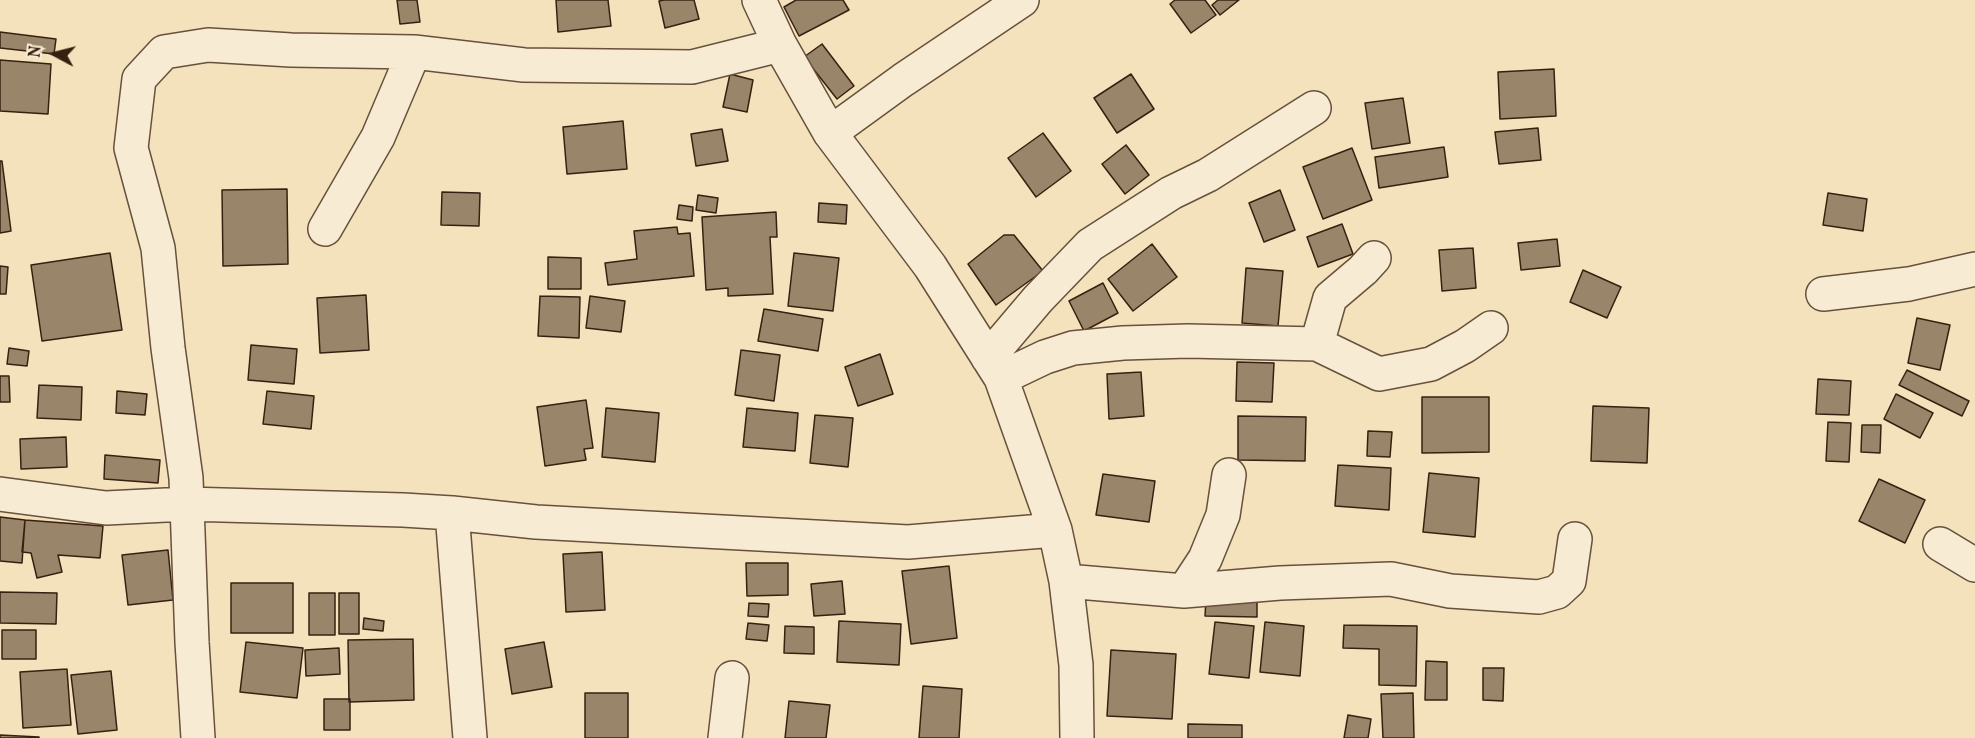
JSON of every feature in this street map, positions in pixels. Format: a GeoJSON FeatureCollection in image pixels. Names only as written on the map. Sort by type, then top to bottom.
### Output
{"type":"FeatureCollection","features":[{"type":"Feature","properties":{"kind":"street"},"geometry":{"type":"LineString","coordinates":[[759,0],[780,45],[830,132],[930,266],[994,368],[1055,530],[1066,581],[1076,665],[1077,738]]}},
{"type":"Feature","properties":{"kind":"street"},"geometry":{"type":"LineString","coordinates":[[830,132],[1022,0]]}},
{"type":"Feature","properties":{"kind":"street"},"geometry":{"type":"LineString","coordinates":[[198,738],[186,478],[168,348],[158,248],[131,148],[139,79],[164,52],[208,45],[291,50],[414,52],[524,65],[692,67],[780,45]]}},
{"type":"Feature","properties":{"kind":"street"},"geometry":{"type":"LineString","coordinates":[[325,229],[378,137],[414,52]]}},
{"type":"Feature","properties":{"kind":"street"},"geometry":{"type":"LineString","coordinates":[[994,368],[1038,299],[1090,245],[1171,193],[1208,175],[1314,108]]}},
{"type":"Feature","properties":{"kind":"street"},"geometry":{"type":"LineString","coordinates":[[1317,344],[1330,298],[1374,258]]}},
{"type":"Feature","properties":{"kind":"street"},"geometry":{"type":"LineString","coordinates":[[1823,294],[1909,284],[1975,269]]}},
{"type":"Feature","properties":{"kind":"street"},"geometry":{"type":"LineString","coordinates":[[994,368],[1045,357],[1073,348],[1123,343],[1188,341],[1317,344],[1379,374],[1431,364],[1465,346],[1491,328]]}},
{"type":"Feature","properties":{"kind":"street"},"geometry":{"type":"LineString","coordinates":[[1184,591],[1205,559],[1223,515],[1229,475]]}},
{"type":"Feature","properties":{"kind":"street"},"geometry":{"type":"LineString","coordinates":[[0,494],[106,508],[186,504],[452,513],[536,522],[908,542],[1055,530]]}},
{"type":"Feature","properties":{"kind":"street"},"geometry":{"type":"LineString","coordinates":[[452,513],[470,738]]}},
{"type":"Feature","properties":{"kind":"street"},"geometry":{"type":"LineString","coordinates":[[1066,581],[1184,591],[1280,583],[1391,579],[1450,591],[1539,597],[1557,592],[1569,581],[1575,539]]}},
{"type":"Feature","properties":{"kind":"street"},"geometry":{"type":"LineString","coordinates":[[1940,544],[1975,565]]}},
{"type":"Feature","properties":{"kind":"street"},"geometry":{"type":"LineString","coordinates":[[725,738],[732,678]]}},
{"type":"Feature","properties":{"kind":"building"},"geometry":{"type":"Polygon","coordinates":[[[397,0],[417,0],[420,22],[400,24],[397,0]]]}},
{"type":"Feature","properties":{"kind":"building"},"geometry":{"type":"Polygon","coordinates":[[[556,0],[608,0],[611,26],[558,32],[556,0]]]}},
{"type":"Feature","properties":{"kind":"building"},"geometry":{"type":"Polygon","coordinates":[[[694,0],[699,19],[665,28],[659,1],[694,0]]]}},
{"type":"Feature","properties":{"kind":"building"},"geometry":{"type":"Polygon","coordinates":[[[796,0],[843,0],[849,10],[799,36],[784,7],[796,0]]]}},
{"type":"Feature","properties":{"kind":"building"},"geometry":{"type":"Polygon","coordinates":[[[1175,0],[1205,0],[1216,15],[1191,33],[1170,4],[1175,0]]]}},
{"type":"Feature","properties":{"kind":"building"},"geometry":{"type":"Polygon","coordinates":[[[1218,0],[1239,0],[1220,15],[1212,5],[1218,0]]]}},
{"type":"Feature","properties":{"kind":"building"},"geometry":{"type":"Polygon","coordinates":[[[0,32],[56,39],[54,54],[0,48],[0,32]]]}},
{"type":"Feature","properties":{"kind":"building"},"geometry":{"type":"Polygon","coordinates":[[[822,44],[854,86],[837,99],[804,57],[822,44]]]}},
{"type":"Feature","properties":{"kind":"building"},"geometry":{"type":"Polygon","coordinates":[[[0,60],[51,64],[48,114],[0,111],[0,60]]]}},
{"type":"Feature","properties":{"kind":"building"},"geometry":{"type":"Polygon","coordinates":[[[1554,69],[1556,116],[1500,119],[1498,72],[1554,69]]]}},
{"type":"Feature","properties":{"kind":"building"},"geometry":{"type":"Polygon","coordinates":[[[730,74],[753,80],[747,112],[723,107],[730,74]]]}},
{"type":"Feature","properties":{"kind":"building"},"geometry":{"type":"Polygon","coordinates":[[[1131,74],[1154,109],[1117,133],[1094,98],[1131,74]]]}},
{"type":"Feature","properties":{"kind":"building"},"geometry":{"type":"Polygon","coordinates":[[[1403,98],[1410,143],[1372,149],[1365,103],[1403,98]]]}},
{"type":"Feature","properties":{"kind":"building"},"geometry":{"type":"Polygon","coordinates":[[[623,121],[627,169],[567,174],[563,127],[623,121]]]}},
{"type":"Feature","properties":{"kind":"building"},"geometry":{"type":"Polygon","coordinates":[[[1538,128],[1541,160],[1499,164],[1495,132],[1538,128]]]}},
{"type":"Feature","properties":{"kind":"building"},"geometry":{"type":"Polygon","coordinates":[[[722,129],[728,161],[696,166],[691,134],[722,129]]]}},
{"type":"Feature","properties":{"kind":"building"},"geometry":{"type":"Polygon","coordinates":[[[1043,133],[1071,171],[1036,197],[1008,158],[1043,133]]]}},
{"type":"Feature","properties":{"kind":"building"},"geometry":{"type":"Polygon","coordinates":[[[1126,145],[1149,175],[1125,194],[1102,164],[1126,145]]]}},
{"type":"Feature","properties":{"kind":"building"},"geometry":{"type":"Polygon","coordinates":[[[1444,147],[1448,177],[1379,188],[1375,157],[1444,147]]]}},
{"type":"Feature","properties":{"kind":"building"},"geometry":{"type":"Polygon","coordinates":[[[1352,148],[1372,200],[1323,219],[1303,167],[1352,148]]]}},
{"type":"Feature","properties":{"kind":"building"},"geometry":{"type":"Polygon","coordinates":[[[0,161],[2,161],[11,231],[0,233],[0,161]]]}},
{"type":"Feature","properties":{"kind":"building"},"geometry":{"type":"Polygon","coordinates":[[[287,189],[288,264],[223,266],[222,190],[287,189]]]}},
{"type":"Feature","properties":{"kind":"building"},"geometry":{"type":"Polygon","coordinates":[[[1280,190],[1295,230],[1264,242],[1249,203],[1280,190]]]}},
{"type":"Feature","properties":{"kind":"building"},"geometry":{"type":"Polygon","coordinates":[[[442,192],[480,193],[479,226],[441,225],[442,192]]]}},
{"type":"Feature","properties":{"kind":"building"},"geometry":{"type":"Polygon","coordinates":[[[1828,193],[1867,199],[1863,231],[1823,225],[1828,193]]]}},
{"type":"Feature","properties":{"kind":"building"},"geometry":{"type":"Polygon","coordinates":[[[698,195],[718,198],[716,213],[696,210],[698,195]]]}},
{"type":"Feature","properties":{"kind":"building"},"geometry":{"type":"Polygon","coordinates":[[[819,203],[847,205],[846,224],[818,222],[819,203]]]}},
{"type":"Feature","properties":{"kind":"building"},"geometry":{"type":"Polygon","coordinates":[[[679,205],[693,207],[692,221],[677,219],[679,205]]]}},
{"type":"Feature","properties":{"kind":"building"},"geometry":{"type":"Polygon","coordinates":[[[776,212],[777,237],[770,237],[773,294],[728,296],[728,288],[706,290],[702,217],[776,212]]]}},
{"type":"Feature","properties":{"kind":"building"},"geometry":{"type":"Polygon","coordinates":[[[1342,224],[1353,254],[1318,267],[1307,237],[1342,224]]]}},
{"type":"Feature","properties":{"kind":"building"},"geometry":{"type":"Polygon","coordinates":[[[677,227],[678,234],[690,233],[694,276],[608,285],[605,263],[637,259],[634,231],[677,227]]]}},
{"type":"Feature","properties":{"kind":"building"},"geometry":{"type":"Polygon","coordinates":[[[1004,235],[1014,235],[1043,271],[996,305],[968,264],[1004,235]]]}},
{"type":"Feature","properties":{"kind":"building"},"geometry":{"type":"Polygon","coordinates":[[[1557,239],[1560,266],[1521,270],[1518,243],[1557,239]]]}},
{"type":"Feature","properties":{"kind":"building"},"geometry":{"type":"Polygon","coordinates":[[[1152,244],[1177,277],[1133,311],[1108,279],[1152,244]]]}},
{"type":"Feature","properties":{"kind":"building"},"geometry":{"type":"Polygon","coordinates":[[[1473,248],[1476,288],[1442,291],[1439,250],[1473,248]]]}},
{"type":"Feature","properties":{"kind":"building"},"geometry":{"type":"Polygon","coordinates":[[[110,253],[122,330],[42,341],[31,265],[110,253]]]}},
{"type":"Feature","properties":{"kind":"building"},"geometry":{"type":"Polygon","coordinates":[[[794,253],[839,258],[833,311],[788,306],[794,253]]]}},
{"type":"Feature","properties":{"kind":"building"},"geometry":{"type":"Polygon","coordinates":[[[548,257],[581,258],[581,289],[548,289],[548,257]]]}},
{"type":"Feature","properties":{"kind":"building"},"geometry":{"type":"Polygon","coordinates":[[[0,266],[8,267],[6,294],[0,294],[0,266]]]}},
{"type":"Feature","properties":{"kind":"building"},"geometry":{"type":"Polygon","coordinates":[[[1246,268],[1283,271],[1278,326],[1242,323],[1246,268]]]}},
{"type":"Feature","properties":{"kind":"building"},"geometry":{"type":"Polygon","coordinates":[[[1583,270],[1621,287],[1607,318],[1570,302],[1583,270]]]}},
{"type":"Feature","properties":{"kind":"building"},"geometry":{"type":"Polygon","coordinates":[[[1103,283],[1118,313],[1084,331],[1069,301],[1103,283]]]}},
{"type":"Feature","properties":{"kind":"building"},"geometry":{"type":"Polygon","coordinates":[[[366,295],[369,350],[320,353],[317,298],[366,295]]]}},
{"type":"Feature","properties":{"kind":"building"},"geometry":{"type":"Polygon","coordinates":[[[540,296],[580,297],[579,338],[538,336],[540,296]]]}},
{"type":"Feature","properties":{"kind":"building"},"geometry":{"type":"Polygon","coordinates":[[[590,296],[625,301],[621,332],[586,328],[590,296]]]}},
{"type":"Feature","properties":{"kind":"building"},"geometry":{"type":"Polygon","coordinates":[[[764,309],[823,319],[818,351],[758,341],[764,309]]]}},
{"type":"Feature","properties":{"kind":"building"},"geometry":{"type":"Polygon","coordinates":[[[1917,318],[1950,325],[1940,370],[1908,363],[1917,318]]]}},
{"type":"Feature","properties":{"kind":"building"},"geometry":{"type":"Polygon","coordinates":[[[251,345],[297,349],[294,384],[248,380],[251,345]]]}},
{"type":"Feature","properties":{"kind":"building"},"geometry":{"type":"Polygon","coordinates":[[[9,348],[29,351],[27,366],[7,364],[9,348]]]}},
{"type":"Feature","properties":{"kind":"building"},"geometry":{"type":"Polygon","coordinates":[[[741,350],[780,355],[774,401],[735,395],[741,350]]]}},
{"type":"Feature","properties":{"kind":"building"},"geometry":{"type":"Polygon","coordinates":[[[880,354],[893,394],[858,406],[845,367],[880,354]]]}},
{"type":"Feature","properties":{"kind":"building"},"geometry":{"type":"Polygon","coordinates":[[[1237,362],[1274,363],[1272,402],[1236,401],[1237,362]]]}},
{"type":"Feature","properties":{"kind":"building"},"geometry":{"type":"Polygon","coordinates":[[[1907,370],[1969,401],[1962,416],[1899,385],[1907,370]]]}},
{"type":"Feature","properties":{"kind":"building"},"geometry":{"type":"Polygon","coordinates":[[[1141,372],[1144,416],[1109,419],[1107,374],[1141,372]]]}},
{"type":"Feature","properties":{"kind":"building"},"geometry":{"type":"Polygon","coordinates":[[[0,376],[9,376],[10,402],[0,402],[0,376]]]}},
{"type":"Feature","properties":{"kind":"building"},"geometry":{"type":"Polygon","coordinates":[[[1818,379],[1851,381],[1849,415],[1816,414],[1818,379]]]}},
{"type":"Feature","properties":{"kind":"building"},"geometry":{"type":"Polygon","coordinates":[[[39,385],[82,387],[81,420],[37,418],[39,385]]]}},
{"type":"Feature","properties":{"kind":"building"},"geometry":{"type":"Polygon","coordinates":[[[117,391],[147,394],[145,415],[116,413],[117,391]]]}},
{"type":"Feature","properties":{"kind":"building"},"geometry":{"type":"Polygon","coordinates":[[[267,391],[314,396],[311,429],[263,424],[267,391]]]}},
{"type":"Feature","properties":{"kind":"building"},"geometry":{"type":"Polygon","coordinates":[[[1896,394],[1933,413],[1920,438],[1884,419],[1896,394]]]}},
{"type":"Feature","properties":{"kind":"building"},"geometry":{"type":"Polygon","coordinates":[[[1422,397],[1489,397],[1489,452],[1422,453],[1422,397]]]}},
{"type":"Feature","properties":{"kind":"building"},"geometry":{"type":"Polygon","coordinates":[[[586,400],[593,448],[584,449],[586,460],[545,466],[537,407],[586,400]]]}},
{"type":"Feature","properties":{"kind":"building"},"geometry":{"type":"Polygon","coordinates":[[[1593,406],[1649,408],[1647,463],[1591,461],[1593,406]]]}},
{"type":"Feature","properties":{"kind":"building"},"geometry":{"type":"Polygon","coordinates":[[[606,408],[659,413],[655,462],[602,457],[606,408]]]}},
{"type":"Feature","properties":{"kind":"building"},"geometry":{"type":"Polygon","coordinates":[[[747,408],[798,413],[795,451],[743,447],[747,408]]]}},
{"type":"Feature","properties":{"kind":"building"},"geometry":{"type":"Polygon","coordinates":[[[815,415],[853,418],[848,467],[810,463],[815,415]]]}},
{"type":"Feature","properties":{"kind":"building"},"geometry":{"type":"Polygon","coordinates":[[[1238,416],[1306,417],[1305,461],[1238,460],[1238,416]]]}},
{"type":"Feature","properties":{"kind":"building"},"geometry":{"type":"Polygon","coordinates":[[[1828,422],[1851,423],[1849,462],[1826,461],[1828,422]]]}},
{"type":"Feature","properties":{"kind":"building"},"geometry":{"type":"Polygon","coordinates":[[[1862,425],[1881,425],[1880,453],[1861,452],[1862,425]]]}},
{"type":"Feature","properties":{"kind":"building"},"geometry":{"type":"Polygon","coordinates":[[[1368,431],[1392,432],[1390,457],[1367,456],[1368,431]]]}},
{"type":"Feature","properties":{"kind":"building"},"geometry":{"type":"Polygon","coordinates":[[[66,437],[67,467],[21,469],[20,439],[66,437]]]}},
{"type":"Feature","properties":{"kind":"building"},"geometry":{"type":"Polygon","coordinates":[[[105,455],[160,460],[158,483],[104,479],[105,455]]]}},
{"type":"Feature","properties":{"kind":"building"},"geometry":{"type":"Polygon","coordinates":[[[1338,465],[1391,468],[1389,510],[1335,506],[1338,465]]]}},
{"type":"Feature","properties":{"kind":"building"},"geometry":{"type":"Polygon","coordinates":[[[1429,473],[1479,478],[1475,537],[1423,532],[1429,473]]]}},
{"type":"Feature","properties":{"kind":"building"},"geometry":{"type":"Polygon","coordinates":[[[1103,474],[1155,481],[1149,522],[1096,515],[1103,474]]]}},
{"type":"Feature","properties":{"kind":"building"},"geometry":{"type":"Polygon","coordinates":[[[1879,479],[1925,500],[1905,543],[1859,521],[1879,479]]]}},
{"type":"Feature","properties":{"kind":"building"},"geometry":{"type":"Polygon","coordinates":[[[0,517],[25,520],[22,563],[0,561],[0,517]]]}},
{"type":"Feature","properties":{"kind":"building"},"geometry":{"type":"Polygon","coordinates":[[[25,520],[103,526],[100,558],[58,555],[62,572],[37,578],[31,553],[22,552],[25,520]]]}},
{"type":"Feature","properties":{"kind":"building"},"geometry":{"type":"Polygon","coordinates":[[[168,550],[173,600],[128,605],[122,555],[168,550]]]}},
{"type":"Feature","properties":{"kind":"building"},"geometry":{"type":"Polygon","coordinates":[[[602,552],[605,610],[566,612],[563,554],[602,552]]]}},
{"type":"Feature","properties":{"kind":"building"},"geometry":{"type":"Polygon","coordinates":[[[746,563],[788,563],[788,595],[747,596],[746,563]]]}},
{"type":"Feature","properties":{"kind":"building"},"geometry":{"type":"Polygon","coordinates":[[[949,566],[957,638],[911,644],[902,571],[949,566]]]}},
{"type":"Feature","properties":{"kind":"building"},"geometry":{"type":"Polygon","coordinates":[[[842,581],[845,614],[814,616],[811,584],[842,581]]]}},
{"type":"Feature","properties":{"kind":"building"},"geometry":{"type":"Polygon","coordinates":[[[231,583],[293,583],[293,633],[231,633],[231,583]]]}},
{"type":"Feature","properties":{"kind":"building"},"geometry":{"type":"Polygon","coordinates":[[[0,592],[57,593],[56,624],[0,623],[0,592]]]}},
{"type":"Feature","properties":{"kind":"building"},"geometry":{"type":"Polygon","coordinates":[[[309,593],[335,593],[335,635],[309,635],[309,593]]]}},
{"type":"Feature","properties":{"kind":"building"},"geometry":{"type":"Polygon","coordinates":[[[339,593],[359,593],[359,634],[339,634],[339,593]]]}},
{"type":"Feature","properties":{"kind":"building"},"geometry":{"type":"Polygon","coordinates":[[[1206,599],[1257,600],[1257,617],[1205,616],[1206,599]]]}},
{"type":"Feature","properties":{"kind":"building"},"geometry":{"type":"Polygon","coordinates":[[[749,603],[769,604],[768,617],[748,616],[749,603]]]}},
{"type":"Feature","properties":{"kind":"building"},"geometry":{"type":"Polygon","coordinates":[[[364,618],[384,621],[383,631],[363,629],[364,618]]]}},
{"type":"Feature","properties":{"kind":"building"},"geometry":{"type":"Polygon","coordinates":[[[839,621],[901,624],[899,665],[837,662],[839,621]]]}},
{"type":"Feature","properties":{"kind":"building"},"geometry":{"type":"Polygon","coordinates":[[[1215,622],[1254,626],[1249,678],[1209,674],[1215,622]]]}},
{"type":"Feature","properties":{"kind":"building"},"geometry":{"type":"Polygon","coordinates":[[[1265,622],[1304,626],[1300,676],[1260,672],[1265,622]]]}},
{"type":"Feature","properties":{"kind":"building"},"geometry":{"type":"Polygon","coordinates":[[[748,623],[769,625],[767,641],[746,639],[748,623]]]}},
{"type":"Feature","properties":{"kind":"building"},"geometry":{"type":"Polygon","coordinates":[[[1344,625],[1417,626],[1416,686],[1379,685],[1379,649],[1343,648],[1344,625]]]}},
{"type":"Feature","properties":{"kind":"building"},"geometry":{"type":"Polygon","coordinates":[[[785,626],[814,627],[814,654],[784,653],[785,626]]]}},
{"type":"Feature","properties":{"kind":"building"},"geometry":{"type":"Polygon","coordinates":[[[2,630],[36,630],[36,659],[2,659],[2,630]]]}},
{"type":"Feature","properties":{"kind":"building"},"geometry":{"type":"Polygon","coordinates":[[[413,639],[414,700],[349,702],[348,640],[413,639]]]}},
{"type":"Feature","properties":{"kind":"building"},"geometry":{"type":"Polygon","coordinates":[[[246,642],[303,648],[297,698],[240,692],[246,642]]]}},
{"type":"Feature","properties":{"kind":"building"},"geometry":{"type":"Polygon","coordinates":[[[544,642],[552,687],[512,694],[505,649],[544,642]]]}},
{"type":"Feature","properties":{"kind":"building"},"geometry":{"type":"Polygon","coordinates":[[[339,648],[340,674],[306,676],[305,650],[339,648]]]}},
{"type":"Feature","properties":{"kind":"building"},"geometry":{"type":"Polygon","coordinates":[[[1111,650],[1176,654],[1172,719],[1107,716],[1111,650]]]}},
{"type":"Feature","properties":{"kind":"building"},"geometry":{"type":"Polygon","coordinates":[[[1426,661],[1447,662],[1447,700],[1425,700],[1426,661]]]}},
{"type":"Feature","properties":{"kind":"building"},"geometry":{"type":"Polygon","coordinates":[[[1483,668],[1504,668],[1503,701],[1483,700],[1483,668]]]}},
{"type":"Feature","properties":{"kind":"building"},"geometry":{"type":"Polygon","coordinates":[[[67,669],[71,725],[23,728],[20,672],[67,669]]]}},
{"type":"Feature","properties":{"kind":"building"},"geometry":{"type":"Polygon","coordinates":[[[111,671],[117,730],[78,734],[71,675],[111,671]]]}},
{"type":"Feature","properties":{"kind":"building"},"geometry":{"type":"Polygon","coordinates":[[[923,686],[962,689],[959,738],[919,738],[923,686]]]}},
{"type":"Feature","properties":{"kind":"building"},"geometry":{"type":"Polygon","coordinates":[[[585,693],[628,693],[628,738],[585,738],[585,693]]]}},
{"type":"Feature","properties":{"kind":"building"},"geometry":{"type":"Polygon","coordinates":[[[1413,693],[1414,738],[1383,738],[1381,694],[1413,693]]]}},
{"type":"Feature","properties":{"kind":"building"},"geometry":{"type":"Polygon","coordinates":[[[324,699],[350,699],[350,730],[324,730],[324,699]]]}},
{"type":"Feature","properties":{"kind":"building"},"geometry":{"type":"Polygon","coordinates":[[[789,701],[830,705],[826,738],[785,738],[789,701]]]}},
{"type":"Feature","properties":{"kind":"building"},"geometry":{"type":"Polygon","coordinates":[[[1348,715],[1371,719],[1368,738],[1344,738],[1348,715]]]}},
{"type":"Feature","properties":{"kind":"building"},"geometry":{"type":"Polygon","coordinates":[[[1188,724],[1242,725],[1242,738],[1188,738],[1188,724]]]}},
{"type":"Feature","properties":{"kind":"building"},"geometry":{"type":"Polygon","coordinates":[[[0,735],[39,737],[39,738],[0,738],[0,735]]]}}]}
